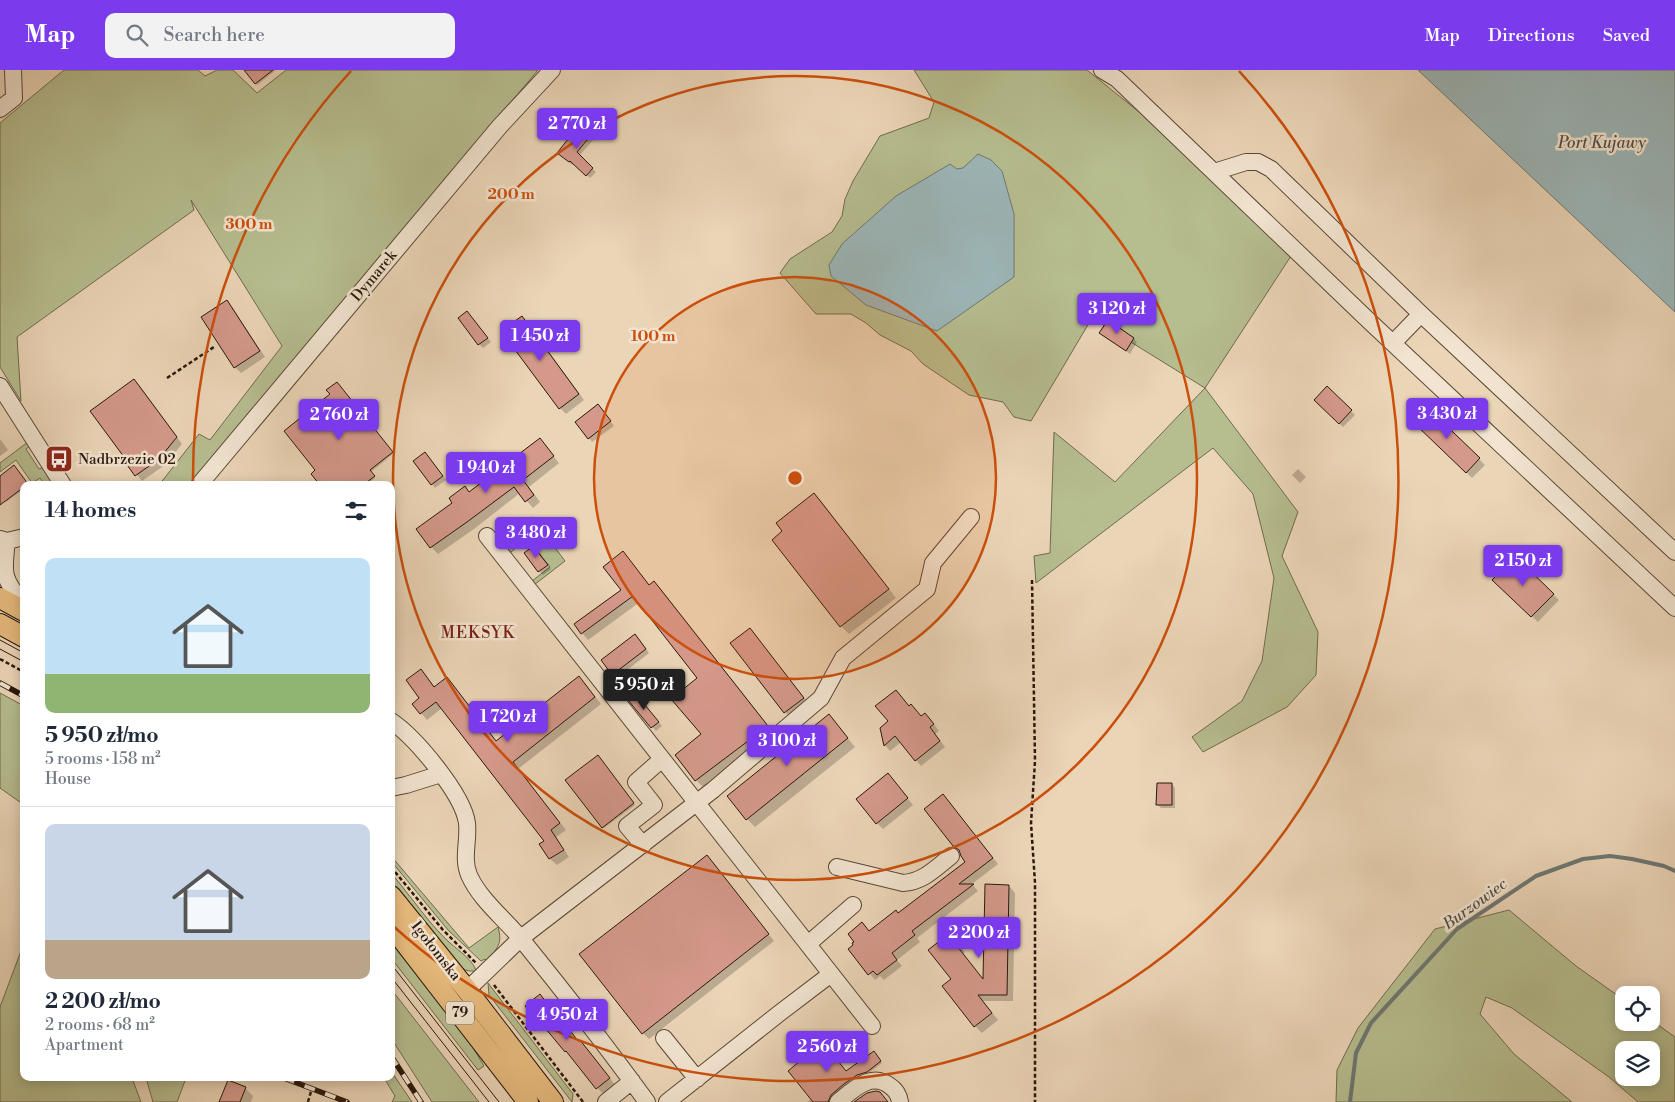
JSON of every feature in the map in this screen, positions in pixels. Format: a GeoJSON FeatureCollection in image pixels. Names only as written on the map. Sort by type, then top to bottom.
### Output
{"type":"FeatureCollection","features":[{"type":"Feature","properties":{"kind":"main road"},"geometry":{"type":"LineString","coordinates":[[0,598],[20,609]]}},
{"type":"Feature","properties":{"kind":"main road"},"geometry":{"type":"LineString","coordinates":[[0,624],[20,635]]}},
{"type":"Feature","properties":{"kind":"main road","name":"Igołomska"},"geometry":{"type":"LineString","coordinates":[[395,901],[468,990],[553,1102]]}},
{"type":"Feature","properties":{"kind":"main road","name":"Igołomska"},"geometry":{"type":"LineString","coordinates":[[395,930],[528,1102]]}},
{"type":"Feature","properties":{"kind":"street"},"geometry":{"type":"LineString","coordinates":[[0,109],[14,98],[13,70]]}},
{"type":"Feature","properties":{"kind":"street","name":"Dymarek"},"geometry":{"type":"LineString","coordinates":[[202,481],[500,126],[552,70]]}},
{"type":"Feature","properties":{"kind":"street"},"geometry":{"type":"LineString","coordinates":[[1102,70],[1117,79],[1393,343],[1675,608]]}},
{"type":"Feature","properties":{"kind":"street"},"geometry":{"type":"LineString","coordinates":[[1214,172],[1246,162],[1258,162],[1271,170],[1421,314],[1675,552]]}},
{"type":"Feature","properties":{"kind":"street"},"geometry":{"type":"LineString","coordinates":[[1393,343],[1421,314]]}},
{"type":"Feature","properties":{"kind":"street"},"geometry":{"type":"LineString","coordinates":[[0,386],[60,481]]}},
{"type":"Feature","properties":{"kind":"street"},"geometry":{"type":"LineString","coordinates":[[468,990],[521,938],[697,802],[822,698],[843,658],[927,589],[933,563],[971,517]]}},
{"type":"Feature","properties":{"kind":"street"},"geometry":{"type":"LineString","coordinates":[[487,536],[872,1026]]}},
{"type":"Feature","properties":{"kind":"street"},"geometry":{"type":"LineString","coordinates":[[20,538],[4,540],[6,580],[20,599]]}},
{"type":"Feature","properties":{"kind":"street"},"geometry":{"type":"LineString","coordinates":[[395,724],[422,749],[457,798],[467,821],[468,841],[465,856],[469,875],[481,893],[521,938],[647,1102]]}},
{"type":"Feature","properties":{"kind":"street"},"geometry":{"type":"LineString","coordinates":[[643,845],[627,826],[654,805],[636,782],[662,759]]}},
{"type":"Feature","properties":{"kind":"street"},"geometry":{"type":"LineString","coordinates":[[395,787],[406,786],[441,774]]}},
{"type":"Feature","properties":{"kind":"street"},"geometry":{"type":"LineString","coordinates":[[837,867],[903,882],[913,882],[951,856]]}},
{"type":"Feature","properties":{"kind":"street"},"geometry":{"type":"LineString","coordinates":[[808,944],[853,905]]}},
{"type":"Feature","properties":{"kind":"street"},"geometry":{"type":"LineString","coordinates":[[667,1102],[832,974]]}},
{"type":"Feature","properties":{"kind":"street"},"geometry":{"type":"LineString","coordinates":[[664,1038],[697,1079]]}},
{"type":"Feature","properties":{"kind":"street"},"geometry":{"type":"LineString","coordinates":[[838,1102],[862,1084],[878,1080],[887,1083],[895,1089],[900,1102]]}},
{"type":"Feature","properties":{"kind":"street"},"geometry":{"type":"LineString","coordinates":[[606,1102],[632,1081]]}},
{"type":"Feature","properties":{"kind":"path"},"geometry":{"type":"LineString","coordinates":[[167,378],[214,347]]}},
{"type":"Feature","properties":{"kind":"path"},"geometry":{"type":"LineString","coordinates":[[1032,580],[1035,760],[1031,823],[1035,883],[1034,1102]]}},
{"type":"Feature","properties":{"kind":"path"},"geometry":{"type":"LineString","coordinates":[[0,659],[20,670]]}},
{"type":"Feature","properties":{"kind":"path"},"geometry":{"type":"LineString","coordinates":[[395,872],[443,930],[482,968]]}},
{"type":"Feature","properties":{"kind":"path"},"geometry":{"type":"LineString","coordinates":[[489,979],[583,1102]]}},
{"type":"Feature","properties":{"kind":"path"},"geometry":{"type":"LineString","coordinates":[[308,1102],[312,1088]]}},
{"type":"Feature","properties":{"kind":"green space"},"geometry":{"type":"Polygon","coordinates":[[[64,70],[198,70],[205,76],[217,70],[233,70],[257,93],[286,70],[538,70],[194,481],[162,481],[199,434],[210,440],[282,346],[191,200],[194,210],[17,337],[21,401],[0,367],[0,123],[64,70]]]}},
{"type":"Feature","properties":{"kind":"green space"},"geometry":{"type":"Polygon","coordinates":[[[914,70],[1087,70],[1144,116],[1291,256],[1205,388],[1092,318],[1031,421],[1014,417],[1003,402],[969,395],[923,364],[911,351],[880,335],[866,323],[851,314],[816,314],[780,273],[790,259],[832,232],[842,216],[845,199],[853,181],[880,136],[929,118],[934,102],[914,70]]]}},
{"type":"Feature","properties":{"kind":"green space"},"geometry":{"type":"Polygon","coordinates":[[[1205,388],[1298,512],[1282,556],[1318,632],[1316,675],[1287,707],[1203,752],[1192,737],[1242,701],[1262,661],[1274,578],[1253,494],[1213,448],[1036,583],[1034,556],[1050,553],[1054,432],[1115,482],[1205,388]]]}},
{"type":"Feature","properties":{"kind":"green space"},"geometry":{"type":"Polygon","coordinates":[[[28,442],[30,446],[26,449],[39,469],[44,467],[53,481],[42,481],[40,478],[31,481],[16,460],[0,472],[0,463],[28,442]]]}},
{"type":"Feature","properties":{"kind":"green space"},"geometry":{"type":"Polygon","coordinates":[[[532,517],[565,561],[534,585],[532,581],[550,567],[525,535],[515,543],[518,546],[510,553],[504,541],[511,530],[532,517]]]}},
{"type":"Feature","properties":{"kind":"green space"},"geometry":{"type":"Polygon","coordinates":[[[0,693],[20,704],[20,802],[0,788],[0,693]]]}},
{"type":"Feature","properties":{"kind":"green space"},"geometry":{"type":"Polygon","coordinates":[[[395,861],[469,948],[498,927],[500,938],[496,949],[487,961],[485,959],[481,961],[448,930],[395,866],[395,861]]]}},
{"type":"Feature","properties":{"kind":"green space"},"geometry":{"type":"Polygon","coordinates":[[[395,878],[434,927],[469,960],[476,971],[462,969],[395,886],[395,878]]]}},
{"type":"Feature","properties":{"kind":"green space"},"geometry":{"type":"Polygon","coordinates":[[[1509,910],[1576,966],[1615,994],[1615,1031],[1660,1031],[1660,1026],[1675,1037],[1675,1102],[1638,1102],[1619,1086],[1660,1086],[1660,1041],[1615,1041],[1615,1082],[1512,1008],[1486,997],[1480,1014],[1514,1054],[1572,1102],[1336,1102],[1337,1070],[1358,1028],[1435,929],[1509,910]]]}},
{"type":"Feature","properties":{"kind":"green space"},"geometry":{"type":"Polygon","coordinates":[[[395,944],[469,1041],[484,1066],[478,1070],[395,963],[395,944]]]}},
{"type":"Feature","properties":{"kind":"green space"},"geometry":{"type":"Polygon","coordinates":[[[20,954],[20,1081],[133,1081],[141,1102],[0,1102],[0,1007],[20,954]]]}},
{"type":"Feature","properties":{"kind":"green space"},"geometry":{"type":"Polygon","coordinates":[[[488,983],[573,1094],[572,1102],[489,995],[488,983]]]}},
{"type":"Feature","properties":{"kind":"green space"},"geometry":{"type":"Polygon","coordinates":[[[395,994],[479,1102],[432,1102],[395,1044],[395,994]]]}},
{"type":"Feature","properties":{"kind":"green space"},"geometry":{"type":"Polygon","coordinates":[[[395,1077],[412,1102],[392,1102],[395,1096],[386,1081],[395,1081],[395,1077]]]}},
{"type":"Feature","properties":{"kind":"green space"},"geometry":{"type":"Polygon","coordinates":[[[147,1081],[185,1081],[177,1102],[153,1102],[147,1081]]]}},
{"type":"Feature","properties":{"kind":"water","name":"Port Kujawy"},"geometry":{"type":"Polygon","coordinates":[[[1418,70],[1675,70],[1675,312],[1418,70]]]}},
{"type":"Feature","properties":{"kind":"water"},"geometry":{"type":"Polygon","coordinates":[[[978,154],[991,160],[1002,171],[1014,214],[1014,277],[937,331],[866,305],[831,276],[829,265],[842,244],[896,196],[950,164],[957,169],[963,168],[978,154]]]}},
{"type":"Feature","properties":{"kind":"building"},"geometry":{"type":"Polygon","coordinates":[[[244,70],[273,70],[255,84],[244,70]]]}},
{"type":"Feature","properties":{"kind":"building"},"geometry":{"type":"Polygon","coordinates":[[[580,124],[592,134],[577,152],[593,168],[586,176],[570,161],[557,153],[580,124]]]}},
{"type":"Feature","properties":{"kind":"building"},"geometry":{"type":"Polygon","coordinates":[[[227,300],[260,351],[234,368],[201,317],[227,300]]]}},
{"type":"Feature","properties":{"kind":"building"},"geometry":{"type":"Polygon","coordinates":[[[467,311],[488,338],[478,345],[458,318],[467,311]]]}},
{"type":"Feature","properties":{"kind":"building"},"geometry":{"type":"Polygon","coordinates":[[[522,316],[579,394],[559,409],[501,331],[522,316]]]}},
{"type":"Feature","properties":{"kind":"building"},"geometry":{"type":"Polygon","coordinates":[[[1108,320],[1134,338],[1126,351],[1099,333],[1108,320]]]}},
{"type":"Feature","properties":{"kind":"building"},"geometry":{"type":"Polygon","coordinates":[[[134,379],[177,437],[159,459],[135,476],[122,458],[124,457],[90,411],[134,379]]]}},
{"type":"Feature","properties":{"kind":"building"},"geometry":{"type":"Polygon","coordinates":[[[337,382],[393,452],[370,470],[375,476],[368,481],[317,481],[311,474],[315,470],[284,431],[330,394],[326,390],[337,382]]]}},
{"type":"Feature","properties":{"kind":"building"},"geometry":{"type":"Polygon","coordinates":[[[1327,386],[1352,410],[1339,424],[1314,400],[1327,386]]]}},
{"type":"Feature","properties":{"kind":"building"},"geometry":{"type":"Polygon","coordinates":[[[598,404],[611,421],[588,439],[575,422],[598,404]]]}},
{"type":"Feature","properties":{"kind":"building"},"geometry":{"type":"Polygon","coordinates":[[[1428,408],[1480,458],[1466,473],[1414,423],[1428,408]]]}},
{"type":"Feature","properties":{"kind":"building"},"geometry":{"type":"Polygon","coordinates":[[[540,438],[554,456],[523,480],[534,495],[525,502],[514,487],[430,548],[416,529],[452,503],[449,498],[465,486],[469,492],[540,438]]]}},
{"type":"Feature","properties":{"kind":"building"},"geometry":{"type":"Polygon","coordinates":[[[425,452],[443,476],[431,485],[413,461],[425,452]]]}},
{"type":"Feature","properties":{"kind":"building"},"geometry":{"type":"Polygon","coordinates":[[[14,465],[26,481],[20,481],[20,490],[0,505],[0,476],[14,465]]]}},
{"type":"Feature","properties":{"kind":"building"},"geometry":{"type":"Polygon","coordinates":[[[814,493],[889,589],[840,627],[772,540],[782,531],[776,523],[814,493]]]}},
{"type":"Feature","properties":{"kind":"building"},"geometry":{"type":"Polygon","coordinates":[[[533,546],[548,565],[538,572],[524,553],[533,546]]]}},
{"type":"Feature","properties":{"kind":"building"},"geometry":{"type":"Polygon","coordinates":[[[623,551],[649,585],[654,581],[768,726],[695,781],[675,755],[701,734],[671,699],[697,678],[633,596],[581,634],[574,624],[621,590],[603,567],[623,551]]]}},
{"type":"Feature","properties":{"kind":"building"},"geometry":{"type":"Polygon","coordinates":[[[1515,556],[1554,594],[1531,617],[1492,580],[1515,556]]]}},
{"type":"Feature","properties":{"kind":"building"},"geometry":{"type":"Polygon","coordinates":[[[750,628],[804,698],[784,713],[730,643],[750,628]]]}},
{"type":"Feature","properties":{"kind":"building"},"geometry":{"type":"Polygon","coordinates":[[[635,634],[646,649],[612,675],[601,660],[635,634]]]}},
{"type":"Feature","properties":{"kind":"building"},"geometry":{"type":"Polygon","coordinates":[[[421,669],[434,687],[447,677],[496,741],[579,676],[595,697],[513,762],[560,823],[551,830],[564,850],[549,859],[539,844],[544,841],[436,702],[420,714],[412,704],[419,698],[406,680],[421,669]]]}},
{"type":"Feature","properties":{"kind":"building"},"geometry":{"type":"Polygon","coordinates":[[[896,690],[909,706],[911,704],[921,716],[925,713],[934,724],[930,727],[940,741],[915,761],[895,736],[884,746],[880,728],[888,721],[875,706],[896,690]]]}},
{"type":"Feature","properties":{"kind":"building"},"geometry":{"type":"Polygon","coordinates":[[[636,694],[659,722],[651,728],[628,700],[636,694]]]}},
{"type":"Feature","properties":{"kind":"building"},"geometry":{"type":"Polygon","coordinates":[[[829,714],[848,738],[746,820],[727,796],[829,714]]]}},
{"type":"Feature","properties":{"kind":"building"},"geometry":{"type":"Polygon","coordinates":[[[598,755],[634,803],[602,828],[565,780],[598,755]]]}},
{"type":"Feature","properties":{"kind":"building"},"geometry":{"type":"Polygon","coordinates":[[[888,773],[908,798],[876,824],[856,799],[888,773]]]}},
{"type":"Feature","properties":{"kind":"building"},"geometry":{"type":"Polygon","coordinates":[[[1157,783],[1172,783],[1172,805],[1156,805],[1157,783]]]}},
{"type":"Feature","properties":{"kind":"building"},"geometry":{"type":"Polygon","coordinates":[[[943,794],[993,858],[959,884],[974,884],[912,931],[915,935],[892,953],[897,960],[877,975],[873,971],[868,975],[848,949],[854,942],[848,934],[862,922],[869,931],[896,910],[898,913],[965,862],[959,850],[953,846],[924,809],[943,794]]]}},
{"type":"Feature","properties":{"kind":"building"},"geometry":{"type":"Polygon","coordinates":[[[707,855],[769,934],[642,1034],[579,954],[707,855]]]}},
{"type":"Feature","properties":{"kind":"building"},"geometry":{"type":"Polygon","coordinates":[[[985,884],[1009,885],[1007,995],[978,995],[992,1013],[974,1027],[942,986],[951,979],[928,950],[950,933],[959,945],[957,946],[983,979],[985,884]]]}},
{"type":"Feature","properties":{"kind":"building"},"geometry":{"type":"Polygon","coordinates":[[[540,994],[558,1018],[560,1017],[578,1041],[580,1040],[610,1078],[596,1089],[566,1051],[546,1029],[544,1030],[525,1006],[540,994]]]}},
{"type":"Feature","properties":{"kind":"building"},"geometry":{"type":"Polygon","coordinates":[[[823,1042],[846,1071],[874,1051],[881,1061],[867,1072],[857,1075],[844,1084],[831,1095],[828,1102],[813,1102],[788,1071],[823,1042]]]}},
{"type":"Feature","properties":{"kind":"building"},"geometry":{"type":"Polygon","coordinates":[[[228,1081],[246,1087],[240,1102],[219,1102],[228,1081]]]}},
{"type":"Feature","properties":{"kind":"building"},"geometry":{"type":"Polygon","coordinates":[[[880,1092],[888,1102],[854,1102],[867,1093],[880,1092]]]}},
{"type":"Feature","properties":{"kind":"waterway","name":"Burzowiec"},"geometry":{"type":"LineString","coordinates":[[1350,1102],[1356,1053],[1371,1023],[1457,929],[1536,876],[1583,859],[1610,856],[1664,866],[1675,871]]}},
{"type":"Feature","properties":{"kind":"tram line"},"geometry":{"type":"LineString","coordinates":[[0,640],[20,651]]}},
{"type":"Feature","properties":{"kind":"tram line"},"geometry":{"type":"LineString","coordinates":[[0,649],[20,660]]}},
{"type":"Feature","properties":{"kind":"tram line"},"geometry":{"type":"LineString","coordinates":[[395,969],[499,1102]]}},
{"type":"Feature","properties":{"kind":"tram line"},"geometry":{"type":"LineString","coordinates":[[395,982],[489,1102]]}},
{"type":"Feature","properties":{"kind":"railway"},"geometry":{"type":"LineString","coordinates":[[0,683],[20,694]]}},
{"type":"Feature","properties":{"kind":"railway"},"geometry":{"type":"LineString","coordinates":[[395,1062],[421,1102]]}},
{"type":"Feature","properties":{"kind":"railway"},"geometry":{"type":"LineString","coordinates":[[292,1081],[347,1102]]}},
{"type":"Feature","properties":{"kind":"place","name":"Nadbrzezie 02"},"geometry":{"type":"Point","coordinates":[59,459]}},
{"type":"Feature","properties":{"kind":"district","name":"MEKSYK"},"geometry":{"type":"Point","coordinates":[478,633]}}]}
